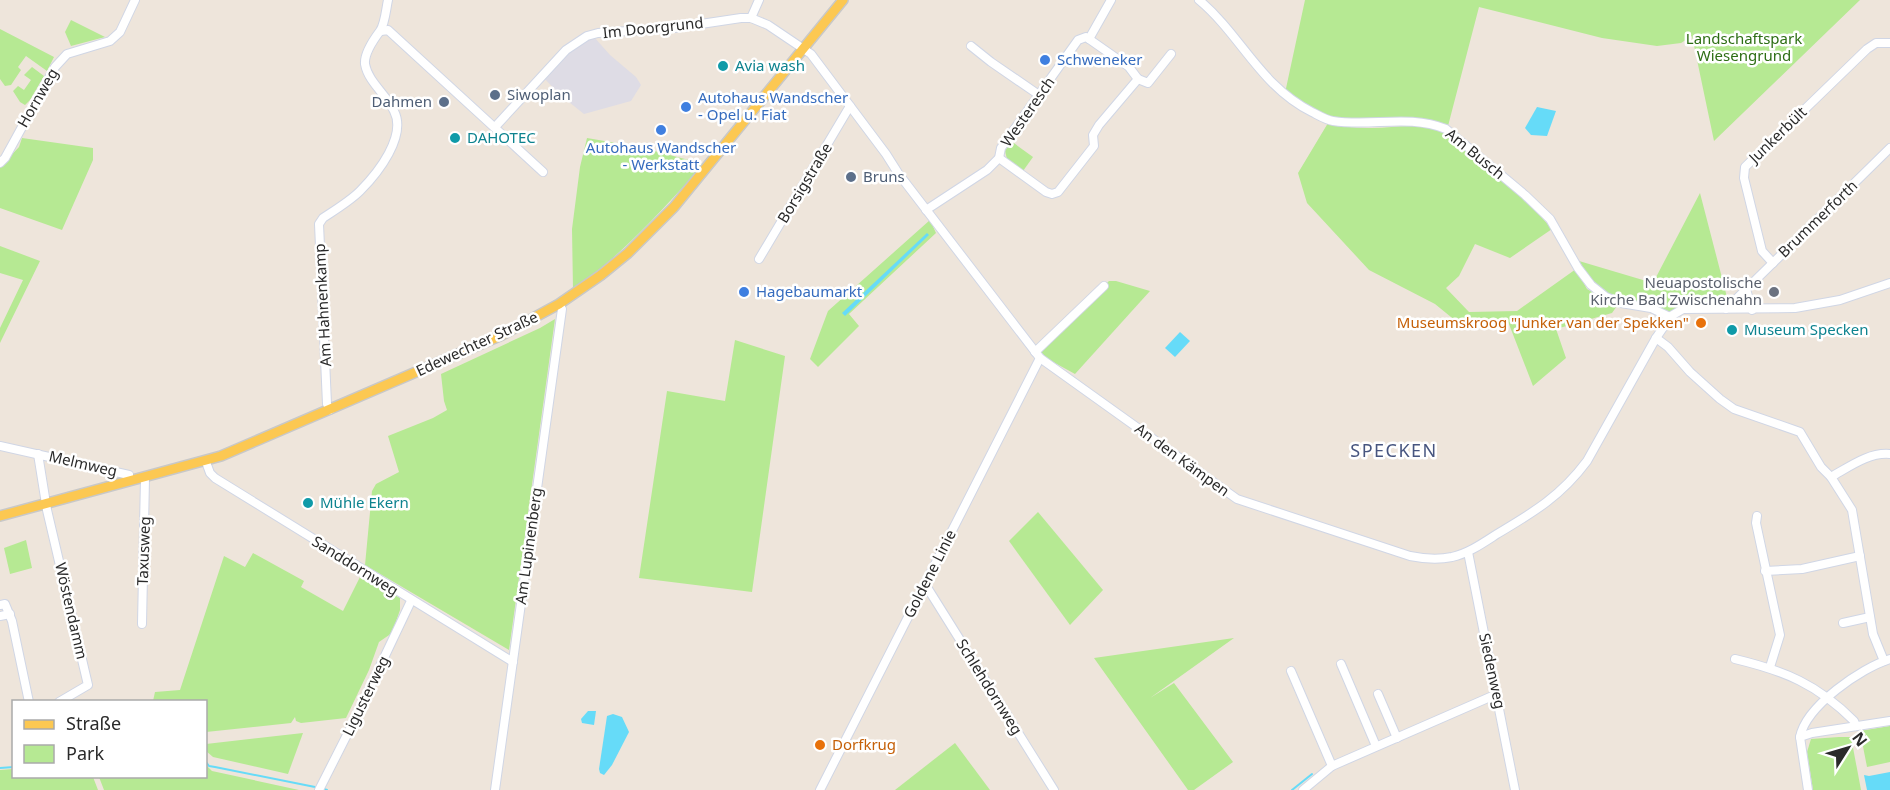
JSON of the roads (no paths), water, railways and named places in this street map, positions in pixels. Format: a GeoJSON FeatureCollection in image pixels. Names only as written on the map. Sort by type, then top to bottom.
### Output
{"type":"FeatureCollection","features":[{"type":"Feature","properties":{"kind":"main road","name":"Edewechter Straße"},"geometry":{"type":"LineString","coordinates":[[0,516],[206,462],[502,335],[559,304],[601,275],[645,237],[674,207],[843,0]]}},
{"type":"Feature","properties":{"kind":"street","name":"Hornweg"},"geometry":{"type":"LineString","coordinates":[[0,163],[5,158],[55,67],[67,54],[111,41],[120,32],[135,0]]}},
{"type":"Feature","properties":{"kind":"street","name":"Am Hahnenkamp"},"geometry":{"type":"LineString","coordinates":[[330,410],[327,404],[319,224],[323,218],[359,192],[373,177],[387,156],[397,134],[399,122],[396,113],[367,71],[364,61],[376,35],[381,31],[388,0]]}},
{"type":"Feature","properties":{"kind":"street"},"geometry":{"type":"LineString","coordinates":[[759,0],[751,18],[768,25],[804,48]]}},
{"type":"Feature","properties":{"kind":"street","name":"Westeresch"},"geometry":{"type":"LineString","coordinates":[[926,210],[987,170],[999,158],[1001,148],[1078,40],[1089,39],[1111,0]]}},
{"type":"Feature","properties":{"kind":"street","name":"Am Busch"},"geometry":{"type":"LineString","coordinates":[[1199,0],[1281,93],[1330,121],[1367,124],[1414,121],[1431,123],[1446,129],[1550,219],[1591,285],[1606,297],[1631,306],[1651,308],[1670,317]]}},
{"type":"Feature","properties":{"kind":"street","name":"Im Doorgrund"},"geometry":{"type":"LineString","coordinates":[[495,128],[566,50],[587,36],[751,18]]}},
{"type":"Feature","properties":{"kind":"street"},"geometry":{"type":"LineString","coordinates":[[381,31],[388,30],[543,172]]}},
{"type":"Feature","properties":{"kind":"street"},"geometry":{"type":"LineString","coordinates":[[1089,39],[1129,67],[1138,79],[1148,83],[1172,54]]}},
{"type":"Feature","properties":{"kind":"street","name":"Junkerbült"},"geometry":{"type":"LineString","coordinates":[[1773,263],[1762,250],[1744,178],[1745,167],[1867,49],[1876,43],[1890,43]]}},
{"type":"Feature","properties":{"kind":"street"},"geometry":{"type":"LineString","coordinates":[[971,46],[1039,96]]}},
{"type":"Feature","properties":{"kind":"street","name":"An den Kämpen"},"geometry":{"type":"LineString","coordinates":[[804,48],[811,54],[926,210],[1038,355],[1237,499],[1410,556],[1432,560],[1468,552],[1545,505],[1574,479],[1656,338]]}},
{"type":"Feature","properties":{"kind":"street"},"geometry":{"type":"LineString","coordinates":[[999,158],[1046,192],[1052,194],[1058,192],[1094,146],[1093,135],[1099,125],[1138,79]]}},
{"type":"Feature","properties":{"kind":"street","name":"Borsigstraße"},"geometry":{"type":"LineString","coordinates":[[759,259],[850,106]]}},
{"type":"Feature","properties":{"kind":"street","name":"Brummerforth"},"geometry":{"type":"LineString","coordinates":[[1726,309],[1890,148]]}},
{"type":"Feature","properties":{"kind":"street"},"geometry":{"type":"LineString","coordinates":[[1808,790],[1800,737],[1802,727],[1828,697],[1852,679],[1887,660],[1873,633],[1852,510],[1831,477],[1821,467],[1800,432],[1734,409],[1690,372],[1668,347],[1656,338],[1670,317],[1683,309],[1795,308],[1840,300],[1890,283]]}},
{"type":"Feature","properties":{"kind":"street","name":"Goldene Linie"},"geometry":{"type":"LineString","coordinates":[[820,790],[1038,355],[1104,286]]}},
{"type":"Feature","properties":{"kind":"street"},"geometry":{"type":"LineString","coordinates":[[1746,289],[1752,310]]}},
{"type":"Feature","properties":{"kind":"street","name":"Am Lupinenberg"},"geometry":{"type":"LineString","coordinates":[[495,790],[562,309],[559,304]]}},
{"type":"Feature","properties":{"kind":"street","name":"Melmweg"},"geometry":{"type":"LineString","coordinates":[[0,446],[129,475]]}},
{"type":"Feature","properties":{"kind":"street"},"geometry":{"type":"LineString","coordinates":[[1831,477],[1867,458],[1881,453],[1890,454]]}},
{"type":"Feature","properties":{"kind":"street","name":"Melmweg"},"geometry":{"type":"LineString","coordinates":[[38,454],[46,504]]}},
{"type":"Feature","properties":{"kind":"street","name":"Sanddornweg"},"geometry":{"type":"LineString","coordinates":[[206,462],[214,478],[513,662]]}},
{"type":"Feature","properties":{"kind":"street","name":"Taxusweg"},"geometry":{"type":"LineString","coordinates":[[142,624],[145,478]]}},
{"type":"Feature","properties":{"kind":"street","name":"Wöstendamm"},"geometry":{"type":"LineString","coordinates":[[46,504],[88,685],[62,700]]}},
{"type":"Feature","properties":{"kind":"street"},"geometry":{"type":"LineString","coordinates":[[1757,516],[1756,523],[1765,571],[1780,635],[1770,667]]}},
{"type":"Feature","properties":{"kind":"street","name":"Siedenweg"},"geometry":{"type":"LineString","coordinates":[[1468,552],[1515,790]]}},
{"type":"Feature","properties":{"kind":"street"},"geometry":{"type":"LineString","coordinates":[[1765,571],[1802,569],[1860,556]]}},
{"type":"Feature","properties":{"kind":"street","name":"Schlehdornweg"},"geometry":{"type":"LineString","coordinates":[[925,584],[1054,790]]}},
{"type":"Feature","properties":{"kind":"street","name":"Ligusterweg"},"geometry":{"type":"LineString","coordinates":[[319,790],[411,601]]}},
{"type":"Feature","properties":{"kind":"street"},"geometry":{"type":"LineString","coordinates":[[0,605],[5,604],[10,614],[29,700]]}},
{"type":"Feature","properties":{"kind":"street"},"geometry":{"type":"LineString","coordinates":[[0,616],[10,614]]}},
{"type":"Feature","properties":{"kind":"street"},"geometry":{"type":"LineString","coordinates":[[1843,623],[1870,617]]}},
{"type":"Feature","properties":{"kind":"street"},"geometry":{"type":"LineString","coordinates":[[1735,659],[1770,667],[1801,681],[1828,697],[1854,721],[1856,726]]}},
{"type":"Feature","properties":{"kind":"street"},"geometry":{"type":"LineString","coordinates":[[1341,664],[1376,746]]}},
{"type":"Feature","properties":{"kind":"street"},"geometry":{"type":"LineString","coordinates":[[1291,671],[1332,766]]}},
{"type":"Feature","properties":{"kind":"street"},"geometry":{"type":"LineString","coordinates":[[1378,694],[1397,738]]}},
{"type":"Feature","properties":{"kind":"street"},"geometry":{"type":"LineString","coordinates":[[1303,790],[1332,766],[1497,694]]}},
{"type":"Feature","properties":{"kind":"street"},"geometry":{"type":"LineString","coordinates":[[1800,737],[1812,733],[1890,721]]}},
{"type":"Feature","properties":{"kind":"water"},"geometry":{"type":"Polygon","coordinates":[[[1537,107],[1556,111],[1547,136],[1531,135],[1525,128],[1537,107]]]}},
{"type":"Feature","properties":{"kind":"water"},"geometry":{"type":"Polygon","coordinates":[[[927,233],[929,235],[845,316],[842,313],[927,233]]]}},
{"type":"Feature","properties":{"kind":"water"},"geometry":{"type":"Polygon","coordinates":[[[1180,332],[1190,341],[1175,357],[1165,348],[1180,332]]]}},
{"type":"Feature","properties":{"kind":"water"},"geometry":{"type":"Polygon","coordinates":[[[588,711],[596,711],[594,725],[582,723],[581,719],[588,711]]]}},
{"type":"Feature","properties":{"kind":"water"},"geometry":{"type":"Polygon","coordinates":[[[613,714],[622,717],[629,732],[612,765],[604,775],[599,769],[607,716],[613,714]]]}},
{"type":"Feature","properties":{"kind":"water"},"geometry":{"type":"Polygon","coordinates":[[[1890,772],[1890,790],[1867,790],[1864,775],[1890,772]]]}},
{"type":"Feature","properties":{"kind":"waterway"},"geometry":{"type":"LineString","coordinates":[[207,763],[209,766],[315,787]]}},
{"type":"Feature","properties":{"kind":"waterway"},"geometry":{"type":"LineString","coordinates":[[0,768],[12,767]]}},
{"type":"Feature","properties":{"kind":"waterway"},"geometry":{"type":"LineString","coordinates":[[1292,790],[1312,774]]}},
{"type":"Feature","properties":{"kind":"place","name":"Schweneker"},"geometry":{"type":"Point","coordinates":[1045,60]}},
{"type":"Feature","properties":{"kind":"place","name":"Avia wash"},"geometry":{"type":"Point","coordinates":[723,66]}},
{"type":"Feature","properties":{"kind":"place","name":"Siwoplan"},"geometry":{"type":"Point","coordinates":[495,95]}},
{"type":"Feature","properties":{"kind":"place","name":"Dahmen"},"geometry":{"type":"Point","coordinates":[444,102]}},
{"type":"Feature","properties":{"kind":"place","name":"Autohaus Wandscher - Opel u. Fiat"},"geometry":{"type":"Point","coordinates":[686,107]}},
{"type":"Feature","properties":{"kind":"place","name":"Autohaus Wandscher - Werkstatt"},"geometry":{"type":"Point","coordinates":[661,130]}},
{"type":"Feature","properties":{"kind":"place","name":"DAHOTEC"},"geometry":{"type":"Point","coordinates":[455,138]}},
{"type":"Feature","properties":{"kind":"place","name":"Bruns"},"geometry":{"type":"Point","coordinates":[851,177]}},
{"type":"Feature","properties":{"kind":"place","name":"Hagebaumarkt"},"geometry":{"type":"Point","coordinates":[744,292]}},
{"type":"Feature","properties":{"kind":"place","name":"Neuapostolische Kirche Bad Zwischenahn"},"geometry":{"type":"Point","coordinates":[1774,292]}},
{"type":"Feature","properties":{"kind":"place","name":"Museumskroog \"Junker van der Spekken\""},"geometry":{"type":"Point","coordinates":[1701,323]}},
{"type":"Feature","properties":{"kind":"place","name":"Museum Specken"},"geometry":{"type":"Point","coordinates":[1732,330]}},
{"type":"Feature","properties":{"kind":"place","name":"Mühle Ekern"},"geometry":{"type":"Point","coordinates":[308,503]}},
{"type":"Feature","properties":{"kind":"place","name":"Dorfkrug"},"geometry":{"type":"Point","coordinates":[820,745]}},
{"type":"Feature","properties":{"kind":"district","name":"SPECKEN"},"geometry":{"type":"Point","coordinates":[1394,451]}},
{"type":"Feature","properties":{"kind":"park label","name":"Landschaftspark Wiesengrund"},"geometry":{"type":"Point","coordinates":[1744,48]}}]}
